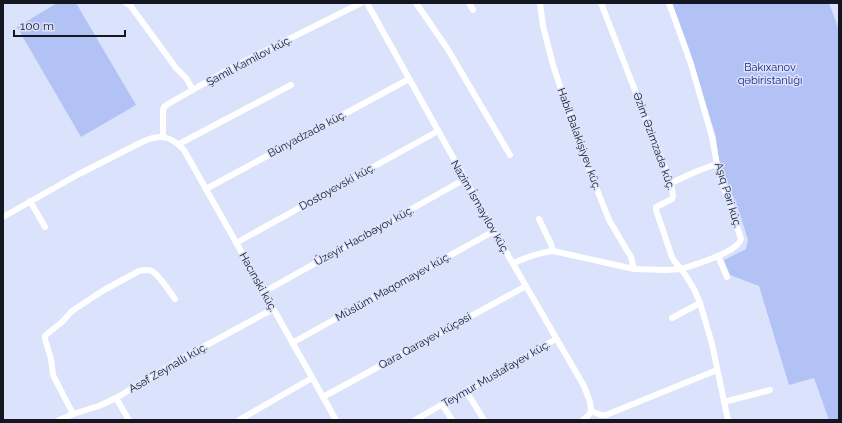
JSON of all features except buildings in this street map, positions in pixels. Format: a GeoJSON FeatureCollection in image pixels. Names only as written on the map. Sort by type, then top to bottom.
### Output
{"type":"FeatureCollection","features":[{"type":"Feature","properties":{"kind":"street"},"geometry":{"type":"LineString","coordinates":[[126,3],[130,5],[176,68],[186,78],[193,90]]}},
{"type":"Feature","properties":{"kind":"street","name":"Şamil Kamilov küç."},"geometry":{"type":"LineString","coordinates":[[162,136],[163,110],[168,104],[233,67],[361,3]]}},
{"type":"Feature","properties":{"kind":"street","name":"Nazim İsmayılov küç."},"geometry":{"type":"LineString","coordinates":[[367,3],[494,231],[584,386],[590,402],[591,411]]}},
{"type":"Feature","properties":{"kind":"street"},"geometry":{"type":"LineString","coordinates":[[416,3],[446,48],[510,156]]}},
{"type":"Feature","properties":{"kind":"street"},"geometry":{"type":"LineString","coordinates":[[469,3],[473,10]]}},
{"type":"Feature","properties":{"kind":"street","name":"Habil Balakişiyev küç."},"geometry":{"type":"LineString","coordinates":[[540,3],[543,26],[553,65],[583,154],[609,220],[631,257],[634,269]]}},
{"type":"Feature","properties":{"kind":"street","name":"Əzim Əzimzadə küç."},"geometry":{"type":"LineString","coordinates":[[601,3],[671,183],[672,199],[656,207],[656,210],[672,256],[681,269]]}},
{"type":"Feature","properties":{"kind":"street","name":"Aşıq Pəri küç."},"geometry":{"type":"LineString","coordinates":[[553,251],[634,269],[666,270],[681,269],[718,256],[736,246],[740,242],[741,239],[716,164],[712,137],[691,64],[669,3]]}},
{"type":"Feature","properties":{"kind":"street","name":"Bünyadzadə küç."},"geometry":{"type":"LineString","coordinates":[[206,189],[409,79]]}},
{"type":"Feature","properties":{"kind":"street"},"geometry":{"type":"LineString","coordinates":[[3,217],[85,170],[136,145],[152,138],[162,136],[170,138],[179,144],[291,85]]}},
{"type":"Feature","properties":{"kind":"street","name":"Dostoyevski küç."},"geometry":{"type":"LineString","coordinates":[[236,243],[438,131]]}},
{"type":"Feature","properties":{"kind":"street","name":"Hacınski küç."},"geometry":{"type":"LineString","coordinates":[[179,144],[184,150],[336,420]]}},
{"type":"Feature","properties":{"kind":"street"},"geometry":{"type":"LineString","coordinates":[[671,183],[716,164]]}},
{"type":"Feature","properties":{"kind":"street","name":"Üzeyir Hacıbəyov küç."},"geometry":{"type":"LineString","coordinates":[[264,292],[465,179]]}},
{"type":"Feature","properties":{"kind":"street"},"geometry":{"type":"LineString","coordinates":[[30,201],[45,228]]}},
{"type":"Feature","properties":{"kind":"street"},"geometry":{"type":"LineString","coordinates":[[513,263],[546,251],[553,251],[540,219]]}},
{"type":"Feature","properties":{"kind":"street","name":"Müslüm Maqomayev küç."},"geometry":{"type":"LineString","coordinates":[[292,343],[494,231]]}},
{"type":"Feature","properties":{"kind":"street"},"geometry":{"type":"LineString","coordinates":[[718,256],[727,277]]}},
{"type":"Feature","properties":{"kind":"street"},"geometry":{"type":"LineString","coordinates":[[681,269],[694,289],[700,303],[712,344],[728,420]]}},
{"type":"Feature","properties":{"kind":"street"},"geometry":{"type":"LineString","coordinates":[[73,414],[53,374],[45,339],[47,334],[62,322],[72,311],[104,290],[139,271],[152,271],[175,299]]}},
{"type":"Feature","properties":{"kind":"street","name":"Qara Qarayev küçəsi"},"geometry":{"type":"LineString","coordinates":[[323,397],[526,286]]}},
{"type":"Feature","properties":{"kind":"street"},"geometry":{"type":"LineString","coordinates":[[672,318],[700,303]]}},
{"type":"Feature","properties":{"kind":"street","name":"Asəf Zeynallı küç."},"geometry":{"type":"LineString","coordinates":[[59,420],[99,406],[116,398],[181,359],[273,309]]}},
{"type":"Feature","properties":{"kind":"street","name":"Teymur Mustafayev küç."},"geometry":{"type":"LineString","coordinates":[[414,420],[556,339]]}},
{"type":"Feature","properties":{"kind":"street"},"geometry":{"type":"LineString","coordinates":[[583,420],[591,411],[601,415],[612,413],[717,370]]}},
{"type":"Feature","properties":{"kind":"street"},"geometry":{"type":"LineString","coordinates":[[239,420],[312,378]]}},
{"type":"Feature","properties":{"kind":"street"},"geometry":{"type":"LineString","coordinates":[[724,402],[770,390]]}},
{"type":"Feature","properties":{"kind":"street"},"geometry":{"type":"LineString","coordinates":[[466,391],[484,420]]}},
{"type":"Feature","properties":{"kind":"street"},"geometry":{"type":"LineString","coordinates":[[116,398],[129,420]]}},
{"type":"Feature","properties":{"kind":"street"},"geometry":{"type":"LineString","coordinates":[[442,404],[452,420]]}},
{"type":"Feature","properties":{"kind":"green space"},"geometry":{"type":"Polygon","coordinates":[[[57,3],[76,3],[136,105],[81,137],[17,27],[57,3]]]}},
{"type":"Feature","properties":{"kind":"green space","name":"Bakıxanov qəbiristanlığı"},"geometry":{"type":"Polygon","coordinates":[[[672,3],[829,3],[839,30],[839,420],[829,420],[814,378],[789,385],[759,286],[730,275],[724,260],[746,249],[748,240],[739,211],[719,162],[716,137],[689,49],[672,3]]]}}]}
